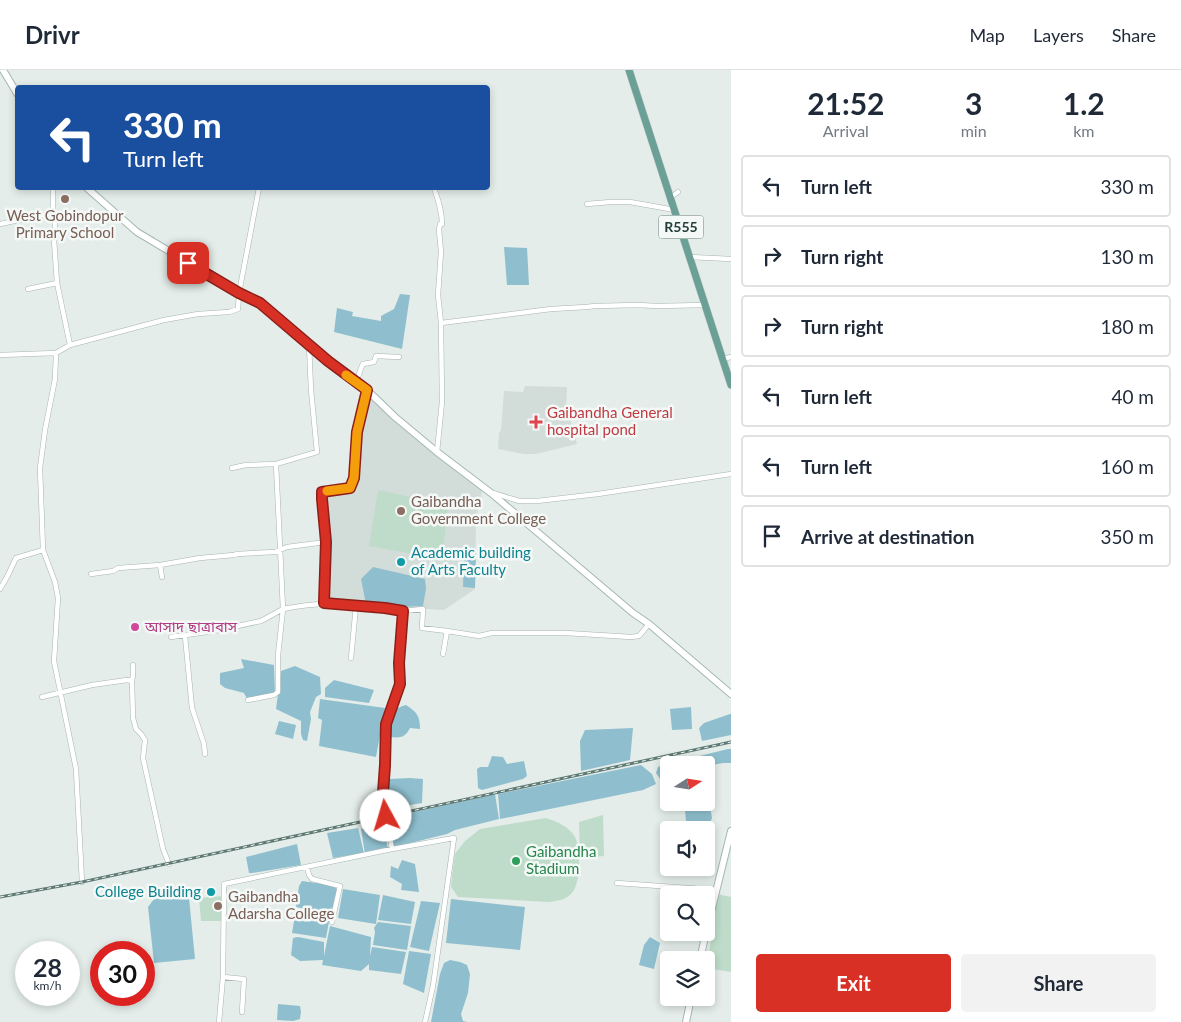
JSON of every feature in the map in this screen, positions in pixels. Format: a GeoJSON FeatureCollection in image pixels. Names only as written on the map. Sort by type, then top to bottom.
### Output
{"type":"FeatureCollection","features":[{"type":"Feature","properties":{"kind":"main road"},"geometry":{"type":"LineString","coordinates":[[3,70],[15,91]]}},
{"type":"Feature","properties":{"kind":"main road","name":"R555"},"geometry":{"type":"LineString","coordinates":[[629,70],[731,385]]}},
{"type":"Feature","properties":{"kind":"main road"},"geometry":{"type":"LineString","coordinates":[[88,190],[138,232],[239,293],[260,303],[328,361],[367,390],[437,452],[492,493],[731,694]]}},
{"type":"Feature","properties":{"kind":"main road"},"geometry":{"type":"LineString","coordinates":[[715,894],[731,831]]}},
{"type":"Feature","properties":{"kind":"main road"},"geometry":{"type":"LineString","coordinates":[[686,1022],[689,1006]]}},
{"type":"Feature","properties":{"kind":"street"},"geometry":{"type":"LineString","coordinates":[[53,190],[57,283],[70,345]]}},
{"type":"Feature","properties":{"kind":"street"},"geometry":{"type":"LineString","coordinates":[[0,355],[56,353],[70,345],[164,320],[198,314],[230,312],[238,309],[239,293],[259,190]]}},
{"type":"Feature","properties":{"kind":"street"},"geometry":{"type":"LineString","coordinates":[[435,190],[442,216],[442,224],[440,224],[438,230],[441,252],[438,295],[442,402],[437,452]]}},
{"type":"Feature","properties":{"kind":"street"},"geometry":{"type":"LineString","coordinates":[[671,197],[678,192]]}},
{"type":"Feature","properties":{"kind":"street"},"geometry":{"type":"LineString","coordinates":[[587,204],[630,202],[675,210]]}},
{"type":"Feature","properties":{"kind":"street"},"geometry":{"type":"LineString","coordinates":[[0,224],[53,213]]}},
{"type":"Feature","properties":{"kind":"street"},"geometry":{"type":"LineString","coordinates":[[690,258],[731,259]]}},
{"type":"Feature","properties":{"kind":"street"},"geometry":{"type":"LineString","coordinates":[[28,289],[57,283]]}},
{"type":"Feature","properties":{"kind":"street"},"geometry":{"type":"LineString","coordinates":[[440,323],[551,309],[595,306],[705,305]]}},
{"type":"Feature","properties":{"kind":"street"},"geometry":{"type":"LineString","coordinates":[[232,468],[246,465],[276,464],[317,452],[309,345]]}},
{"type":"Feature","properties":{"kind":"street"},"geometry":{"type":"LineString","coordinates":[[56,353],[56,378],[45,430],[40,468],[43,550],[55,582],[58,598],[54,661],[76,769],[82,882]]}},
{"type":"Feature","properties":{"kind":"street"},"geometry":{"type":"LineString","coordinates":[[356,382],[360,375],[361,365],[374,362],[376,356],[399,357]]}},
{"type":"Feature","properties":{"kind":"street"},"geometry":{"type":"LineString","coordinates":[[723,359],[731,357]]}},
{"type":"Feature","properties":{"kind":"street"},"geometry":{"type":"LineString","coordinates":[[324,603],[326,542],[322,492],[350,488],[354,478],[357,432],[367,390]]}},
{"type":"Feature","properties":{"kind":"street"},"geometry":{"type":"LineString","coordinates":[[248,700],[274,695],[278,692],[278,656],[283,609],[276,464]]}},
{"type":"Feature","properties":{"kind":"street"},"geometry":{"type":"LineString","coordinates":[[492,493],[518,501],[537,501],[731,474]]}},
{"type":"Feature","properties":{"kind":"street"},"geometry":{"type":"LineString","coordinates":[[91,574],[112,571],[118,568],[160,565],[200,558],[275,552],[287,547],[326,542]]}},
{"type":"Feature","properties":{"kind":"street"},"geometry":{"type":"LineString","coordinates":[[0,589],[16,558],[43,550]]}},
{"type":"Feature","properties":{"kind":"street"},"geometry":{"type":"LineString","coordinates":[[160,565],[162,577]]}},
{"type":"Feature","properties":{"kind":"street"},"geometry":{"type":"LineString","coordinates":[[171,637],[186,636],[261,621],[283,609],[324,603],[403,611],[423,609],[422,628],[479,636],[501,632],[631,637],[639,636],[649,624]]}},
{"type":"Feature","properties":{"kind":"street"},"geometry":{"type":"LineString","coordinates":[[351,658],[356,606]]}},
{"type":"Feature","properties":{"kind":"street"},"geometry":{"type":"LineString","coordinates":[[392,849],[383,793],[386,724],[400,684],[399,663],[403,611]]}},
{"type":"Feature","properties":{"kind":"street"},"geometry":{"type":"LineString","coordinates":[[442,654],[447,631]]}},
{"type":"Feature","properties":{"kind":"street"},"geometry":{"type":"LineString","coordinates":[[186,636],[192,708],[204,744],[205,754]]}},
{"type":"Feature","properties":{"kind":"street"},"geometry":{"type":"LineString","coordinates":[[133,665],[134,718],[136,729],[145,740],[143,758],[163,849],[169,864]]}},
{"type":"Feature","properties":{"kind":"street"},"geometry":{"type":"LineString","coordinates":[[42,696],[92,685],[132,681]]}},
{"type":"Feature","properties":{"kind":"street"},"geometry":{"type":"LineString","coordinates":[[219,1022],[223,977],[224,884],[454,838],[433,986],[425,1022]]}},
{"type":"Feature","properties":{"kind":"street"},"geometry":{"type":"LineString","coordinates":[[307,867],[312,879],[340,886],[332,922]]}},
{"type":"Feature","properties":{"kind":"street"},"geometry":{"type":"LineString","coordinates":[[617,883],[716,890]]}},
{"type":"Feature","properties":{"kind":"street"},"geometry":{"type":"LineString","coordinates":[[223,977],[244,978],[242,1012]]}},
{"type":"Feature","properties":{"kind":"shaded area","name":"Gaibandha General hospital pond"},"geometry":{"type":"Polygon","coordinates":[[[525,386],[567,387],[566,409],[577,444],[536,454],[524,454],[498,449],[504,391],[523,392],[525,386]]]}},
{"type":"Feature","properties":{"kind":"shaded area","name":"Gaibandha Government College"},"geometry":{"type":"Polygon","coordinates":[[[367,394],[482,491],[476,519],[475,589],[444,610],[325,603],[327,543],[323,492],[350,489],[367,394]]]}},
{"type":"Feature","properties":{"kind":"green space"},"geometry":{"type":"Polygon","coordinates":[[[378,490],[448,505],[442,559],[369,546],[378,490]]]}},
{"type":"Feature","properties":{"kind":"green space"},"geometry":{"type":"Polygon","coordinates":[[[603,815],[604,856],[580,858],[579,822],[603,815]]]}},
{"type":"Feature","properties":{"kind":"green space","name":"Gaibandha Stadium"},"geometry":{"type":"Polygon","coordinates":[[[546,818],[566,827],[577,842],[579,866],[577,883],[569,896],[558,901],[549,902],[458,897],[451,887],[453,868],[455,854],[465,841],[480,829],[546,818]]]}},
{"type":"Feature","properties":{"kind":"green space"},"geometry":{"type":"Polygon","coordinates":[[[717,894],[731,897],[731,972],[715,969],[715,951],[709,951],[711,941],[715,941],[717,894]]]}},
{"type":"Feature","properties":{"kind":"green space"},"geometry":{"type":"Polygon","coordinates":[[[223,896],[223,921],[201,921],[199,898],[223,896]]]}},
{"type":"Feature","properties":{"kind":"water"},"geometry":{"type":"Polygon","coordinates":[[[504,247],[527,248],[529,285],[507,285],[504,247]]]}},
{"type":"Feature","properties":{"kind":"water"},"geometry":{"type":"Polygon","coordinates":[[[400,294],[410,295],[402,349],[334,332],[337,308],[353,312],[352,316],[381,321],[381,316],[394,309],[400,294]]]}},
{"type":"Feature","properties":{"kind":"water"},"geometry":{"type":"Polygon","coordinates":[[[464,552],[476,552],[475,588],[463,587],[464,552]]]}},
{"type":"Feature","properties":{"kind":"water"},"geometry":{"type":"Polygon","coordinates":[[[373,567],[425,579],[426,589],[423,606],[401,607],[366,604],[361,579],[373,567]]]}},
{"type":"Feature","properties":{"kind":"water"},"geometry":{"type":"Polygon","coordinates":[[[241,659],[274,665],[275,695],[247,699],[244,693],[225,688],[220,684],[220,673],[244,668],[241,659]]]}},
{"type":"Feature","properties":{"kind":"water"},"geometry":{"type":"Polygon","coordinates":[[[295,666],[320,677],[321,694],[316,697],[310,712],[311,719],[307,741],[303,740],[301,734],[301,721],[276,709],[281,671],[295,666]]]}},
{"type":"Feature","properties":{"kind":"water"},"geometry":{"type":"Polygon","coordinates":[[[334,680],[374,690],[369,703],[325,697],[325,688],[334,680]]]}},
{"type":"Feature","properties":{"kind":"water"},"geometry":{"type":"Polygon","coordinates":[[[320,699],[385,708],[376,757],[319,746],[322,720],[318,718],[320,699]]]}},
{"type":"Feature","properties":{"kind":"water"},"geometry":{"type":"Polygon","coordinates":[[[406,705],[417,715],[420,729],[410,728],[402,737],[390,737],[391,716],[395,710],[406,705]]]}},
{"type":"Feature","properties":{"kind":"water"},"geometry":{"type":"Polygon","coordinates":[[[691,707],[692,729],[672,730],[670,709],[691,707]]]}},
{"type":"Feature","properties":{"kind":"water"},"geometry":{"type":"Polygon","coordinates":[[[731,714],[731,735],[702,741],[699,728],[704,723],[731,714]]]}},
{"type":"Feature","properties":{"kind":"water"},"geometry":{"type":"Polygon","coordinates":[[[279,721],[296,725],[293,739],[275,734],[279,721]]]}},
{"type":"Feature","properties":{"kind":"water"},"geometry":{"type":"Polygon","coordinates":[[[633,728],[630,760],[581,771],[580,741],[585,730],[633,728]]]}},
{"type":"Feature","properties":{"kind":"water"},"geometry":{"type":"Polygon","coordinates":[[[731,749],[731,763],[715,764],[715,756],[700,756],[731,749]]]}},
{"type":"Feature","properties":{"kind":"water"},"geometry":{"type":"Polygon","coordinates":[[[492,756],[503,757],[507,764],[524,761],[527,776],[523,779],[482,790],[478,788],[477,769],[488,767],[492,756]]]}},
{"type":"Feature","properties":{"kind":"water"},"geometry":{"type":"Polygon","coordinates":[[[641,765],[652,774],[656,784],[643,790],[500,819],[498,794],[641,765]]]}},
{"type":"Feature","properties":{"kind":"water"},"geometry":{"type":"Polygon","coordinates":[[[660,766],[660,779],[656,773],[660,766]]]}},
{"type":"Feature","properties":{"kind":"water"},"geometry":{"type":"Polygon","coordinates":[[[389,779],[423,779],[422,803],[386,809],[385,782],[389,779]]]}},
{"type":"Feature","properties":{"kind":"water"},"geometry":{"type":"Polygon","coordinates":[[[495,794],[499,819],[394,847],[388,818],[495,794]]]}},
{"type":"Feature","properties":{"kind":"water"},"geometry":{"type":"Polygon","coordinates":[[[685,811],[711,811],[711,821],[686,821],[685,811]]]}},
{"type":"Feature","properties":{"kind":"water"},"geometry":{"type":"Polygon","coordinates":[[[377,822],[383,823],[388,850],[365,854],[361,829],[377,822]]]}},
{"type":"Feature","properties":{"kind":"water"},"geometry":{"type":"Polygon","coordinates":[[[358,828],[364,853],[333,858],[327,833],[358,828]]]}},
{"type":"Feature","properties":{"kind":"water"},"geometry":{"type":"Polygon","coordinates":[[[297,844],[301,865],[249,873],[246,857],[297,844]]]}},
{"type":"Feature","properties":{"kind":"water"},"geometry":{"type":"Polygon","coordinates":[[[402,860],[415,864],[419,892],[401,890],[402,884],[390,877],[391,866],[398,869],[402,860]]]}},
{"type":"Feature","properties":{"kind":"water"},"geometry":{"type":"Polygon","coordinates":[[[302,881],[331,885],[337,889],[331,915],[296,907],[299,886],[302,881]]]}},
{"type":"Feature","properties":{"kind":"water"},"geometry":{"type":"Polygon","coordinates":[[[343,889],[380,895],[376,924],[338,918],[343,889]]]}},
{"type":"Feature","properties":{"kind":"water"},"geometry":{"type":"Polygon","coordinates":[[[179,895],[189,898],[195,959],[155,963],[155,941],[152,941],[148,907],[154,899],[179,895]]]}},
{"type":"Feature","properties":{"kind":"water"},"geometry":{"type":"Polygon","coordinates":[[[383,895],[415,902],[411,924],[378,920],[383,895]]]}},
{"type":"Feature","properties":{"kind":"water"},"geometry":{"type":"Polygon","coordinates":[[[451,899],[525,907],[520,950],[446,943],[451,899]]]}},
{"type":"Feature","properties":{"kind":"water"},"geometry":{"type":"Polygon","coordinates":[[[421,901],[440,903],[429,951],[410,947],[421,901]]]}},
{"type":"Feature","properties":{"kind":"water"},"geometry":{"type":"Polygon","coordinates":[[[296,910],[330,916],[326,938],[292,933],[296,910]]]}},
{"type":"Feature","properties":{"kind":"water"},"geometry":{"type":"Polygon","coordinates":[[[378,922],[411,926],[407,950],[373,945],[374,928],[378,922]]]}},
{"type":"Feature","properties":{"kind":"water"},"geometry":{"type":"Polygon","coordinates":[[[330,926],[371,937],[370,956],[372,947],[406,952],[401,974],[369,970],[369,964],[361,971],[322,965],[323,960],[300,961],[291,955],[293,938],[298,937],[324,942],[324,956],[330,926]]]}},
{"type":"Feature","properties":{"kind":"water"},"geometry":{"type":"Polygon","coordinates":[[[650,937],[660,943],[654,969],[639,965],[644,945],[650,937]]]}},
{"type":"Feature","properties":{"kind":"water"},"geometry":{"type":"Polygon","coordinates":[[[409,951],[431,954],[424,993],[403,984],[409,951]]]}},
{"type":"Feature","properties":{"kind":"water"},"geometry":{"type":"Polygon","coordinates":[[[450,960],[467,965],[470,974],[468,993],[461,1014],[463,1021],[467,1022],[431,1022],[440,974],[444,963],[450,960]]]}},
{"type":"Feature","properties":{"kind":"water"},"geometry":{"type":"Polygon","coordinates":[[[278,1004],[300,1006],[300,1019],[293,1021],[277,1020],[278,1004]]]}},
{"type":"Feature","properties":{"kind":"railway"},"geometry":{"type":"LineString","coordinates":[[0,897],[82,882],[731,742]]}},
{"type":"Feature","properties":{"kind":"slow traffic"},"geometry":{"type":"LineString","coordinates":[[327,491],[350,488],[354,478],[357,432],[367,390],[346,375]]}},
{"type":"Feature","properties":{"kind":"place","name":"West Gobindopur Primary School"},"geometry":{"type":"Point","coordinates":[65,199]}},
{"type":"Feature","properties":{"kind":"place","name":"Gaibandha General hospital pond"},"geometry":{"type":"Point","coordinates":[536,422]}},
{"type":"Feature","properties":{"kind":"place","name":"Gaibandha Government College"},"geometry":{"type":"Point","coordinates":[401,511]}},
{"type":"Feature","properties":{"kind":"place","name":"Academic building of Arts Faculty"},"geometry":{"type":"Point","coordinates":[401,562]}},
{"type":"Feature","properties":{"kind":"place","name":"আসাদ ছাত্রাবাস"},"geometry":{"type":"Point","coordinates":[135,627]}},
{"type":"Feature","properties":{"kind":"place","name":"Gaibandha Stadium"},"geometry":{"type":"Point","coordinates":[516,861]}},
{"type":"Feature","properties":{"kind":"place","name":"College Building"},"geometry":{"type":"Point","coordinates":[211,892]}},
{"type":"Feature","properties":{"kind":"place","name":"Gaibandha Adarsha College"},"geometry":{"type":"Point","coordinates":[218,906]}},
{"type":"Feature","properties":{"kind":"route"},"geometry":{"type":"LineString","coordinates":[[188,263],[260,303],[328,361],[367,390],[357,432],[354,478],[350,488],[322,492],[326,542],[324,603],[403,611],[399,663],[400,684],[386,724],[383,793],[386,816]]}}]}
